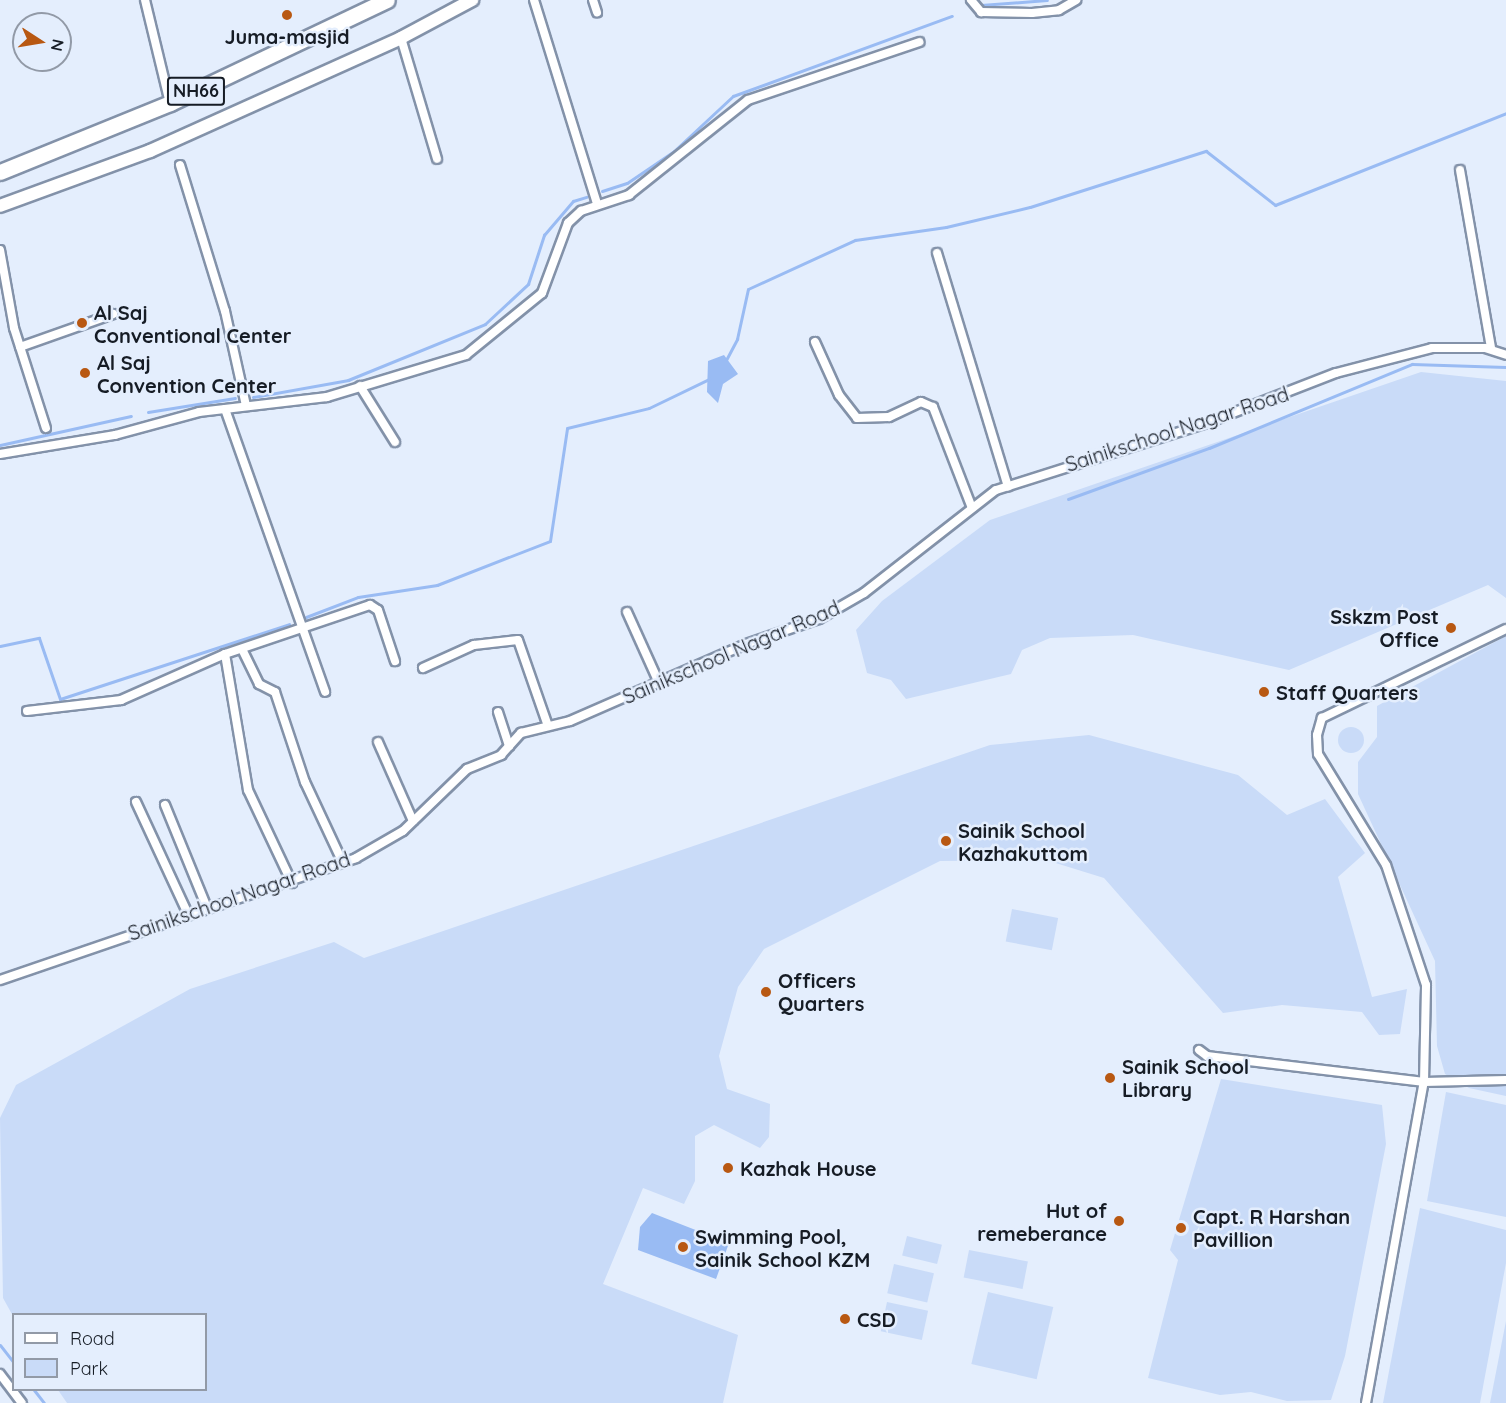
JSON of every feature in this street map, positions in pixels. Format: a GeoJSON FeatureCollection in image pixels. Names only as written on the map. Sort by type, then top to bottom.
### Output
{"type":"FeatureCollection","features":[{"type":"Feature","properties":{"kind":"highway","name":"NH66"},"geometry":{"type":"LineString","coordinates":[[0,172],[170,103],[387,0]]}},
{"type":"Feature","properties":{"kind":"street"},"geometry":{"type":"LineString","coordinates":[[145,0],[170,103]]}},
{"type":"Feature","properties":{"kind":"street"},"geometry":{"type":"LineString","coordinates":[[0,206],[150,151],[401,38],[472,0]]}},
{"type":"Feature","properties":{"kind":"street"},"geometry":{"type":"LineString","coordinates":[[534,0],[597,203]]}},
{"type":"Feature","properties":{"kind":"street"},"geometry":{"type":"LineString","coordinates":[[593,0],[597,12]]}},
{"type":"Feature","properties":{"kind":"street"},"geometry":{"type":"LineString","coordinates":[[970,0],[981,12],[1032,13],[1059,10],[1076,0]]}},
{"type":"Feature","properties":{"kind":"street"},"geometry":{"type":"LineString","coordinates":[[401,38],[437,159]]}},
{"type":"Feature","properties":{"kind":"street"},"geometry":{"type":"LineString","coordinates":[[0,454],[225,409],[327,397],[466,355],[491,338],[542,292],[568,223],[597,203],[638,189],[748,100],[919,42]]}},
{"type":"Feature","properties":{"kind":"street"},"geometry":{"type":"LineString","coordinates":[[180,165],[225,311],[246,406]]}},
{"type":"Feature","properties":{"kind":"street"},"geometry":{"type":"LineString","coordinates":[[1460,171],[1491,348]]}},
{"type":"Feature","properties":{"kind":"street"},"geometry":{"type":"LineString","coordinates":[[0,250],[20,346],[46,428]]}},
{"type":"Feature","properties":{"kind":"street"},"geometry":{"type":"LineString","coordinates":[[937,253],[1008,486]]}},
{"type":"Feature","properties":{"kind":"street"},"geometry":{"type":"LineString","coordinates":[[20,346],[113,314]]}},
{"type":"Feature","properties":{"kind":"street"},"geometry":{"type":"LineString","coordinates":[[815,342],[839,395],[857,418],[889,417],[921,402],[933,407],[972,508]]}},
{"type":"Feature","properties":{"kind":"street","name":"Sainikschool Nagar Road"},"geometry":{"type":"LineString","coordinates":[[0,980],[188,914],[292,883],[343,863],[413,821],[467,769],[509,746],[521,733],[548,726],[819,619],[864,593],[972,508],[1008,486],[1207,423],[1336,373],[1432,348],[1491,348],[1506,355]]}},
{"type":"Feature","properties":{"kind":"street"},"geometry":{"type":"LineString","coordinates":[[360,386],[395,442]]}},
{"type":"Feature","properties":{"kind":"street"},"geometry":{"type":"LineString","coordinates":[[225,409],[301,632],[324,692]]}},
{"type":"Feature","properties":{"kind":"street"},"geometry":{"type":"LineString","coordinates":[[27,711],[120,700],[225,654],[301,632],[375,606],[395,661]]}},
{"type":"Feature","properties":{"kind":"street"},"geometry":{"type":"LineString","coordinates":[[627,612],[659,682]]}},
{"type":"Feature","properties":{"kind":"street"},"geometry":{"type":"LineString","coordinates":[[1366,1403],[1424,1082],[1426,985],[1420,957],[1386,865],[1318,754],[1317,735],[1322,718],[1506,629]]}},
{"type":"Feature","properties":{"kind":"street"},"geometry":{"type":"LineString","coordinates":[[423,668],[474,645],[518,640],[548,726]]}},
{"type":"Feature","properties":{"kind":"street"},"geometry":{"type":"LineString","coordinates":[[242,649],[259,684],[275,692],[305,782],[343,863]]}},
{"type":"Feature","properties":{"kind":"street"},"geometry":{"type":"LineString","coordinates":[[225,654],[248,790],[292,883]]}},
{"type":"Feature","properties":{"kind":"street"},"geometry":{"type":"LineString","coordinates":[[498,712],[509,746]]}},
{"type":"Feature","properties":{"kind":"street"},"geometry":{"type":"LineString","coordinates":[[378,742],[413,821]]}},
{"type":"Feature","properties":{"kind":"street"},"geometry":{"type":"LineString","coordinates":[[136,802],[188,914]]}},
{"type":"Feature","properties":{"kind":"street"},"geometry":{"type":"LineString","coordinates":[[165,805],[207,908]]}},
{"type":"Feature","properties":{"kind":"street"},"geometry":{"type":"LineString","coordinates":[[1199,1050],[1207,1056],[1424,1082],[1506,1080]]}},
{"type":"Feature","properties":{"kind":"street"},"geometry":{"type":"LineString","coordinates":[[0,1374],[12,1390]]}},
{"type":"Feature","properties":{"kind":"street"},"geometry":{"type":"LineString","coordinates":[[13,1391],[22,1403]]}},
{"type":"Feature","properties":{"kind":"green space"},"geometry":{"type":"Polygon","coordinates":[[[1421,372],[1506,381],[1506,598],[1488,585],[1289,670],[1133,635],[1050,638],[1022,650],[1011,674],[906,699],[891,680],[867,673],[856,630],[882,601],[990,520],[1421,372]]]}},
{"type":"Feature","properties":{"kind":"green space"},"geometry":{"type":"Polygon","coordinates":[[[1506,636],[1506,1096],[1469,1088],[1445,1074],[1437,1046],[1435,961],[1358,794],[1358,762],[1377,737],[1377,706],[1506,636]]]}},
{"type":"Feature","properties":{"kind":"green space"},"geometry":{"type":"Polygon","coordinates":[[[1351,727],[1360,731],[1364,740],[1360,749],[1351,753],[1342,749],[1338,740],[1342,731],[1351,727]]]}},
{"type":"Feature","properties":{"kind":"green space"},"geometry":{"type":"Polygon","coordinates":[[[1089,735],[1238,775],[1287,815],[1325,799],[1365,853],[1338,877],[1372,997],[1407,989],[1400,1034],[1379,1035],[1362,1012],[1282,1005],[1223,1013],[1104,878],[1046,860],[940,861],[764,949],[738,987],[719,1056],[727,1089],[770,1104],[769,1137],[760,1148],[714,1125],[695,1136],[695,1181],[684,1204],[643,1188],[603,1284],[738,1335],[723,1403],[67,1403],[59,1391],[207,1391],[207,1313],[12,1314],[3,1298],[0,1118],[16,1085],[190,989],[334,942],[364,958],[990,745],[1089,735]]]}},
{"type":"Feature","properties":{"kind":"green space"},"geometry":{"type":"Polygon","coordinates":[[[1012,909],[1058,918],[1052,950],[1006,941],[1012,909]]]}},
{"type":"Feature","properties":{"kind":"green space"},"geometry":{"type":"Polygon","coordinates":[[[1221,1079],[1382,1105],[1386,1144],[1345,1356],[1331,1400],[1287,1401],[1251,1392],[1220,1395],[1148,1378],[1178,1260],[1170,1250],[1221,1079]]]}},
{"type":"Feature","properties":{"kind":"green space"},"geometry":{"type":"Polygon","coordinates":[[[1446,1092],[1506,1105],[1506,1217],[1427,1201],[1446,1092]]]}},
{"type":"Feature","properties":{"kind":"green space"},"geometry":{"type":"Polygon","coordinates":[[[1420,1208],[1506,1230],[1506,1263],[1480,1403],[1383,1403],[1420,1208]]]}},
{"type":"Feature","properties":{"kind":"green space"},"geometry":{"type":"Polygon","coordinates":[[[907,1236],[942,1245],[937,1264],[902,1255],[907,1236]]]}},
{"type":"Feature","properties":{"kind":"green space"},"geometry":{"type":"Polygon","coordinates":[[[969,1250],[1028,1261],[1023,1289],[964,1277],[969,1250]]]}},
{"type":"Feature","properties":{"kind":"green space"},"geometry":{"type":"Polygon","coordinates":[[[894,1264],[934,1273],[927,1302],[887,1293],[894,1264]]]}},
{"type":"Feature","properties":{"kind":"green space"},"geometry":{"type":"Polygon","coordinates":[[[988,1292],[1053,1307],[1037,1379],[971,1364],[988,1292]]]}},
{"type":"Feature","properties":{"kind":"green space"},"geometry":{"type":"Polygon","coordinates":[[[887,1302],[928,1311],[922,1340],[881,1331],[887,1302]]]}},
{"type":"Feature","properties":{"kind":"green space"},"geometry":{"type":"Polygon","coordinates":[[[1506,1321],[1506,1403],[1490,1403],[1506,1321]]]}},
{"type":"Feature","properties":{"kind":"water"},"geometry":{"type":"Polygon","coordinates":[[[724,355],[738,374],[723,384],[718,403],[707,392],[708,361],[724,355]]]}},
{"type":"Feature","properties":{"kind":"water","name":"Swimming Pool, Sainik School KZM"},"geometry":{"type":"Polygon","coordinates":[[[652,1213],[729,1243],[716,1279],[638,1250],[640,1227],[652,1213]]]}},
{"type":"Feature","properties":{"kind":"waterway"},"geometry":{"type":"LineString","coordinates":[[981,5],[1047,0]]}},
{"type":"Feature","properties":{"kind":"waterway"},"geometry":{"type":"LineString","coordinates":[[602,191],[627,183],[674,151],[733,96],[952,16]]}},
{"type":"Feature","properties":{"kind":"waterway"},"geometry":{"type":"LineString","coordinates":[[726,360],[737,339],[748,289],[855,240],[946,227],[1030,207],[1206,151],[1275,205],[1506,113]]}},
{"type":"Feature","properties":{"kind":"waterway"},"geometry":{"type":"LineString","coordinates":[[253,397],[348,380],[485,324],[528,284],[544,235],[573,201],[586,197]]}},
{"type":"Feature","properties":{"kind":"waterway"},"geometry":{"type":"LineString","coordinates":[[1068,499],[1209,448],[1412,364],[1506,367]]}},
{"type":"Feature","properties":{"kind":"waterway"},"geometry":{"type":"LineString","coordinates":[[306,617],[358,597],[437,585],[550,541],[567,428],[649,408],[709,379]]}},
{"type":"Feature","properties":{"kind":"waterway"},"geometry":{"type":"LineString","coordinates":[[148,412],[235,398]]}},
{"type":"Feature","properties":{"kind":"waterway"},"geometry":{"type":"LineString","coordinates":[[0,445],[131,416]]}},
{"type":"Feature","properties":{"kind":"waterway"},"geometry":{"type":"LineString","coordinates":[[0,646],[39,638],[60,699],[289,624]]}},
{"type":"Feature","properties":{"kind":"waterway"},"geometry":{"type":"LineString","coordinates":[[0,1345],[12,1360]]}},
{"type":"Feature","properties":{"kind":"waterway"},"geometry":{"type":"LineString","coordinates":[[35,1391],[44,1403]]}},
{"type":"Feature","properties":{"kind":"place","name":"Juma-masjid"},"geometry":{"type":"Point","coordinates":[287,15]}},
{"type":"Feature","properties":{"kind":"place","name":"Al Saj Conventional Center"},"geometry":{"type":"Point","coordinates":[82,323]}},
{"type":"Feature","properties":{"kind":"place","name":"Al Saj Convention Center"},"geometry":{"type":"Point","coordinates":[85,373]}},
{"type":"Feature","properties":{"kind":"place","name":"Sskzm Post Office"},"geometry":{"type":"Point","coordinates":[1451,628]}},
{"type":"Feature","properties":{"kind":"place","name":"Staff Quarters"},"geometry":{"type":"Point","coordinates":[1264,692]}},
{"type":"Feature","properties":{"kind":"place","name":"Sainik School Kazhakuttom"},"geometry":{"type":"Point","coordinates":[946,841]}},
{"type":"Feature","properties":{"kind":"place","name":"Officers Quarters"},"geometry":{"type":"Point","coordinates":[766,992]}},
{"type":"Feature","properties":{"kind":"place","name":"Sainik School Library"},"geometry":{"type":"Point","coordinates":[1110,1078]}},
{"type":"Feature","properties":{"kind":"place","name":"Kazhak House"},"geometry":{"type":"Point","coordinates":[728,1168]}},
{"type":"Feature","properties":{"kind":"place","name":"Hut of remeberance"},"geometry":{"type":"Point","coordinates":[1119,1221]}},
{"type":"Feature","properties":{"kind":"place","name":"Capt. R Harshan Pavillion"},"geometry":{"type":"Point","coordinates":[1181,1228]}},
{"type":"Feature","properties":{"kind":"place","name":"Swimming Pool, Sainik School KZM"},"geometry":{"type":"Point","coordinates":[683,1247]}},
{"type":"Feature","properties":{"kind":"place","name":"CSD"},"geometry":{"type":"Point","coordinates":[845,1319]}}]}
